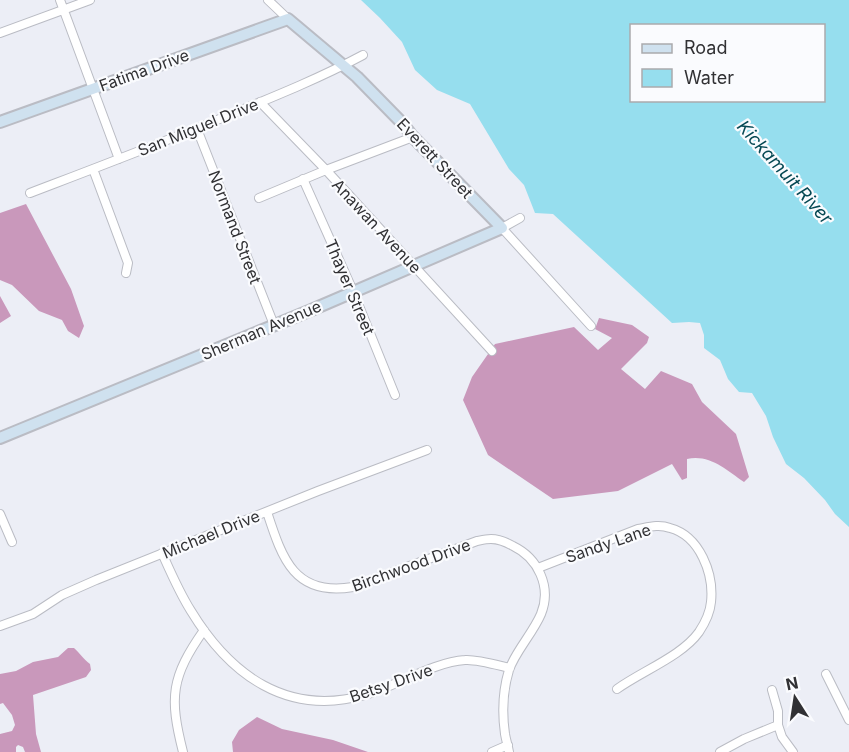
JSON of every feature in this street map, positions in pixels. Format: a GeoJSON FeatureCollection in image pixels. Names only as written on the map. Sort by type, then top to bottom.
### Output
{"type":"FeatureCollection","features":[{"type":"Feature","properties":{"kind":"street"},"geometry":{"type":"LineString","coordinates":[[60,0],[119,159]]}},
{"type":"Feature","properties":{"kind":"street"},"geometry":{"type":"LineString","coordinates":[[0,33],[90,0]]}},
{"type":"Feature","properties":{"kind":"street","name":"Everett Street"},"geometry":{"type":"LineString","coordinates":[[268,0],[357,76],[502,228],[591,326]]}},
{"type":"Feature","properties":{"kind":"street","name":"Fatima Drive"},"geometry":{"type":"LineString","coordinates":[[0,122],[288,19]]}},
{"type":"Feature","properties":{"kind":"street","name":"San Miguel Drive"},"geometry":{"type":"LineString","coordinates":[[30,193],[197,129],[363,55]]}},
{"type":"Feature","properties":{"kind":"street","name":"Anawan Avenue"},"geometry":{"type":"LineString","coordinates":[[260,102],[326,170],[492,351]]}},
{"type":"Feature","properties":{"kind":"street","name":"Normand Street"},"geometry":{"type":"LineString","coordinates":[[197,129],[274,325]]}},
{"type":"Feature","properties":{"kind":"street"},"geometry":{"type":"LineString","coordinates":[[259,198],[413,137]]}},
{"type":"Feature","properties":{"kind":"street"},"geometry":{"type":"LineString","coordinates":[[93,169],[128,263],[126,273]]}},
{"type":"Feature","properties":{"kind":"street","name":"Thayer Street"},"geometry":{"type":"LineString","coordinates":[[303,179],[353,291],[395,395]]}},
{"type":"Feature","properties":{"kind":"street","name":"Sherman Avenue"},"geometry":{"type":"LineString","coordinates":[[0,438],[414,266],[520,218]]}},
{"type":"Feature","properties":{"kind":"street","name":"Michael Drive"},"geometry":{"type":"LineString","coordinates":[[0,626],[33,614],[62,595],[96,580],[427,450]]}},
{"type":"Feature","properties":{"kind":"street","name":"Birchwood Drive"},"geometry":{"type":"LineString","coordinates":[[267,512],[279,547],[291,569],[301,578],[324,589],[353,587],[455,548],[487,539],[504,542],[524,551],[538,568]]}},
{"type":"Feature","properties":{"kind":"street"},"geometry":{"type":"LineString","coordinates":[[0,514],[12,542]]}},
{"type":"Feature","properties":{"kind":"street","name":"Sandy Lane"},"geometry":{"type":"LineString","coordinates":[[538,568],[638,529],[655,526],[669,527],[680,532],[700,552],[711,586],[710,611],[702,626],[693,640],[677,653],[617,689]]}},
{"type":"Feature","properties":{"kind":"street","name":"Betsy Drive"},"geometry":{"type":"LineString","coordinates":[[162,553],[181,593],[204,630],[225,655],[252,679],[281,694],[319,701],[347,699],[463,660],[510,668]]}},
{"type":"Feature","properties":{"kind":"street"},"geometry":{"type":"LineString","coordinates":[[492,752],[508,749],[505,736],[505,686],[510,668],[540,617],[545,602],[544,584],[538,568]]}},
{"type":"Feature","properties":{"kind":"street"},"geometry":{"type":"LineString","coordinates":[[183,752],[176,721],[174,694],[180,671],[189,651],[204,630]]}},
{"type":"Feature","properties":{"kind":"street"},"geometry":{"type":"LineString","coordinates":[[826,674],[849,720]]}},
{"type":"Feature","properties":{"kind":"street"},"geometry":{"type":"LineString","coordinates":[[772,690],[782,737],[793,752]]}},
{"type":"Feature","properties":{"kind":"street"},"geometry":{"type":"LineString","coordinates":[[720,752],[778,725]]}},
{"type":"Feature","properties":{"kind":"shaded area"},"geometry":{"type":"Polygon","coordinates":[[[26,204],[71,289],[84,326],[79,338],[68,331],[62,320],[39,311],[12,285],[0,280],[0,213],[26,204]]]}},
{"type":"Feature","properties":{"kind":"shaded area"},"geometry":{"type":"Polygon","coordinates":[[[0,296],[11,316],[0,323],[0,296]]]}},
{"type":"Feature","properties":{"kind":"shaded area"},"geometry":{"type":"Polygon","coordinates":[[[599,318],[632,325],[649,337],[647,343],[621,369],[645,389],[661,371],[692,384],[702,402],[736,434],[749,477],[744,482],[717,464],[695,458],[687,459],[687,478],[682,480],[672,464],[618,491],[553,499],[488,455],[463,400],[472,377],[495,344],[574,327],[598,350],[612,338],[595,329],[599,318]]]}},
{"type":"Feature","properties":{"kind":"shaded area"},"geometry":{"type":"Polygon","coordinates":[[[68,648],[74,648],[90,664],[91,670],[86,677],[33,695],[36,734],[41,752],[25,752],[23,747],[18,745],[16,752],[0,752],[0,734],[12,731],[15,725],[12,715],[3,703],[0,704],[0,674],[16,671],[33,662],[58,657],[68,648]]]}},
{"type":"Feature","properties":{"kind":"shaded area"},"geometry":{"type":"Polygon","coordinates":[[[257,717],[282,729],[333,740],[368,752],[233,752],[232,742],[239,730],[257,717]]]}},
{"type":"Feature","properties":{"kind":"water","name":"Kickamuit River"},"geometry":{"type":"Polygon","coordinates":[[[361,0],[849,0],[849,527],[804,478],[786,464],[766,416],[752,393],[739,392],[728,379],[720,360],[704,348],[704,335],[700,323],[672,323],[553,214],[535,213],[524,185],[509,169],[470,104],[437,90],[415,70],[402,42],[361,0]]]}}]}
